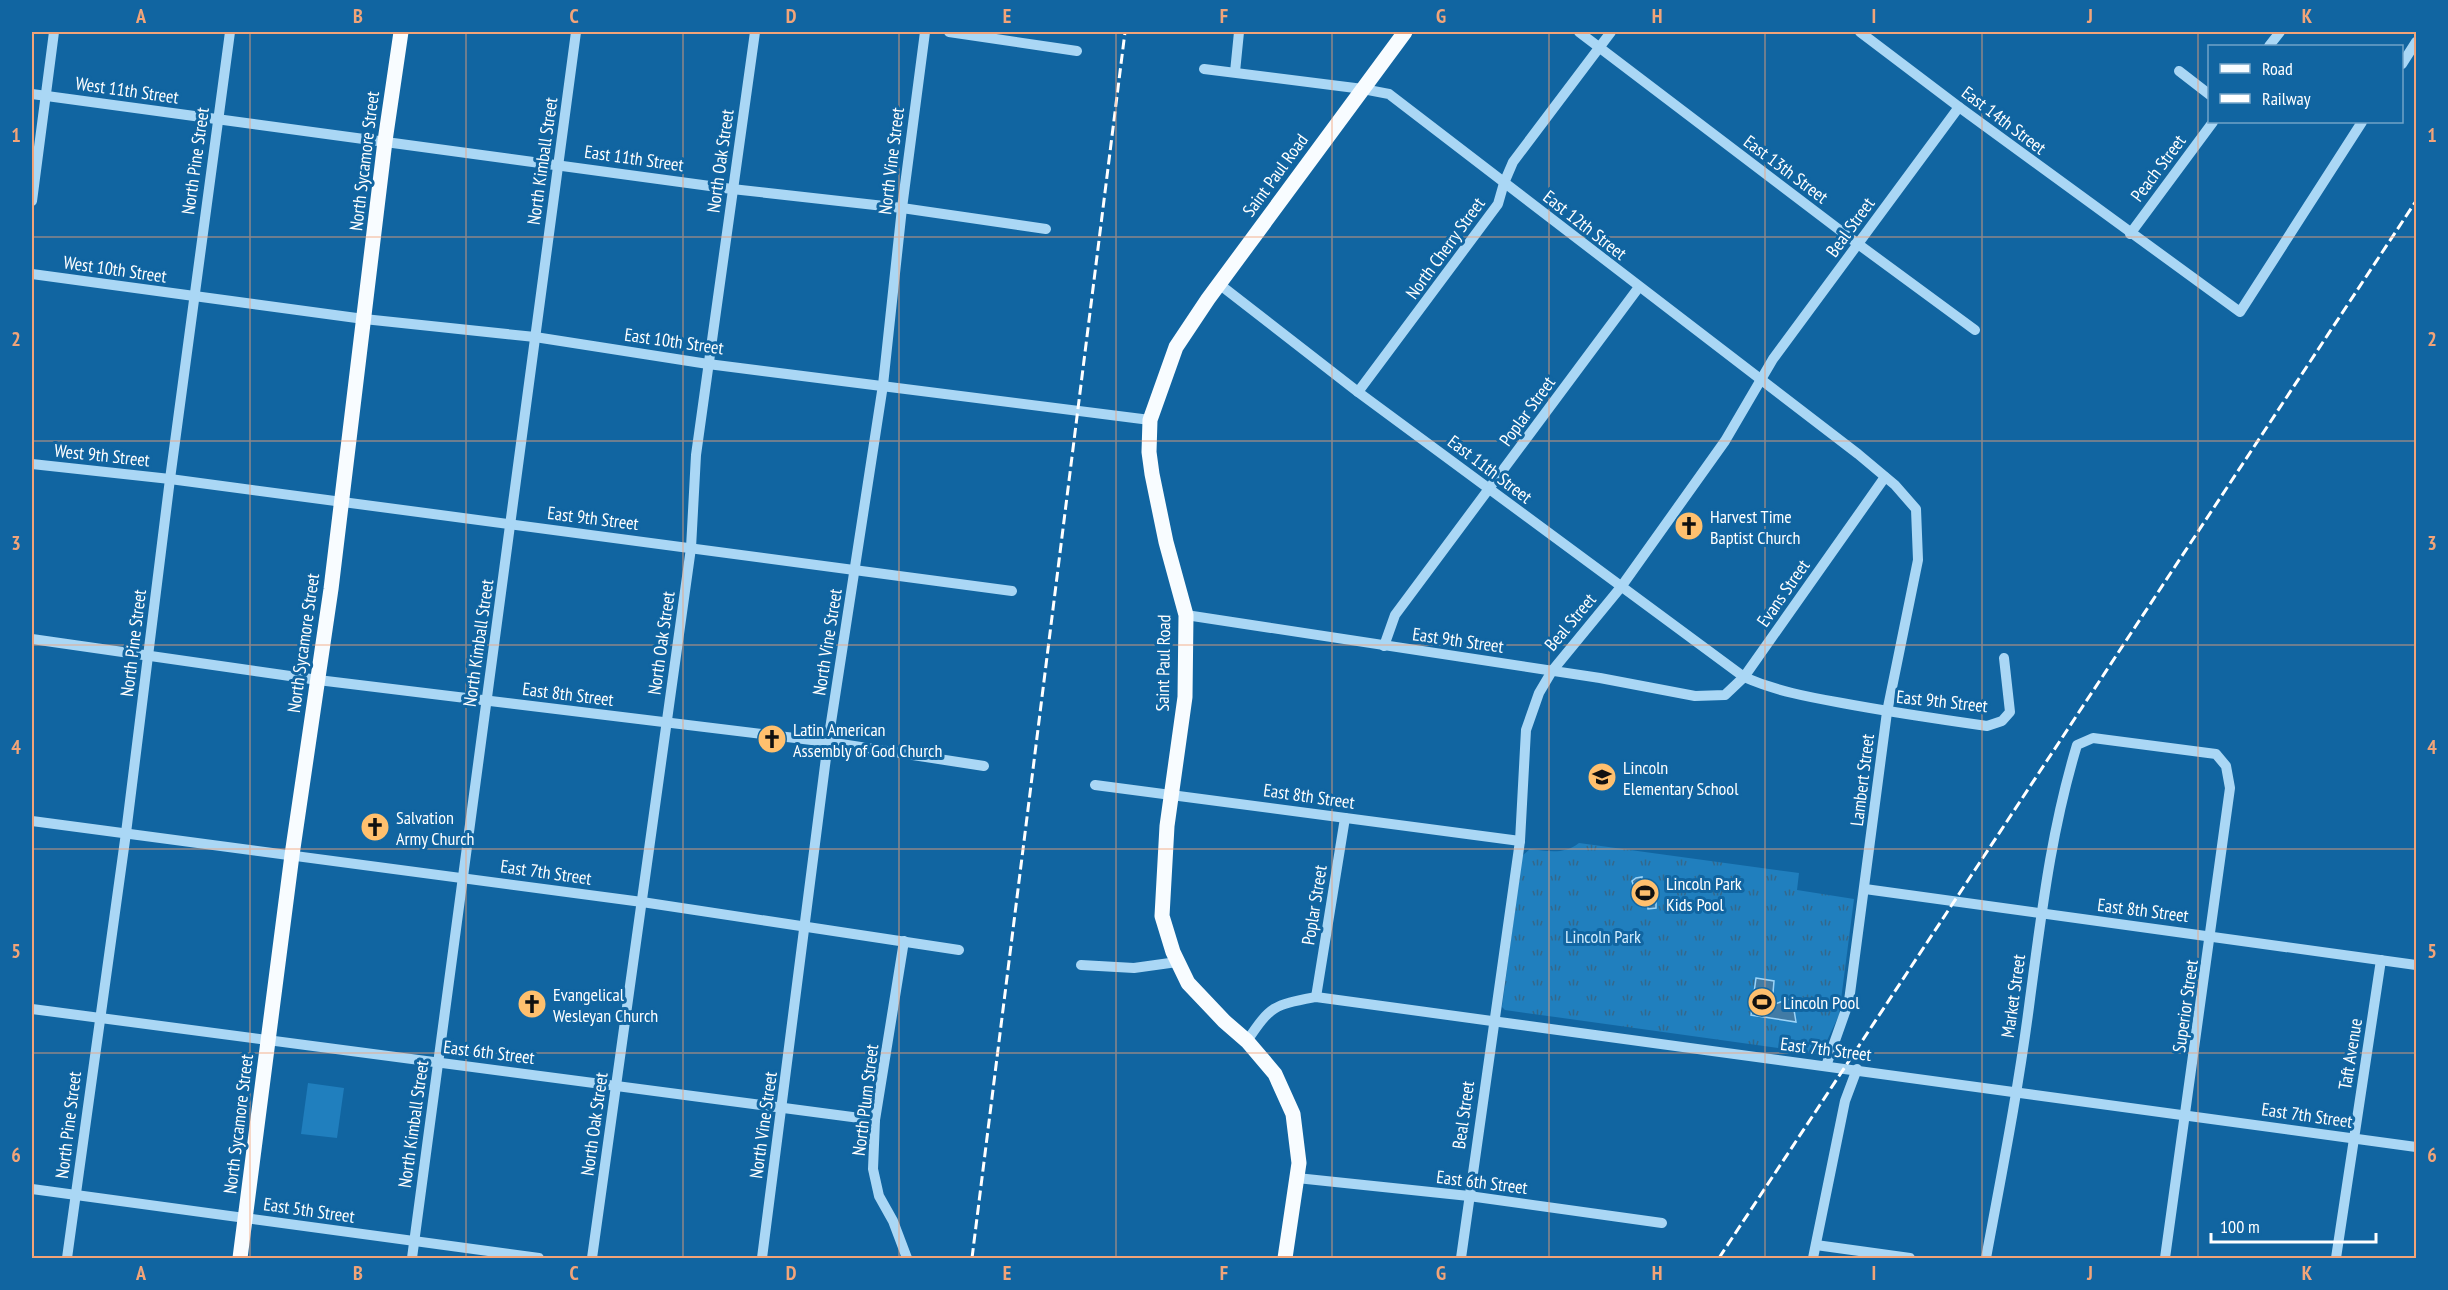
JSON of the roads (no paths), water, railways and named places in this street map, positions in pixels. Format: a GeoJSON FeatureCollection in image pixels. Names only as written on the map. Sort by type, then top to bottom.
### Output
{"type":"FeatureCollection","features":[{"type":"Feature","properties":{"kind":"main road","name":"North Sycamore Street"},"geometry":{"type":"LineString","coordinates":[[240,1258],[292,855],[318,680],[385,141],[401,32]]}},
{"type":"Feature","properties":{"kind":"main road","name":"Saint Paul Road"},"geometry":{"type":"LineString","coordinates":[[1285,1258],[1299,1163],[1293,1114],[1275,1074],[1247,1041],[1224,1021],[1188,983],[1177,962],[1162,916],[1162,886],[1185,697],[1186,615],[1166,542],[1152,474],[1149,452],[1150,420],[1176,347],[1219,284],[1405,32]]}},
{"type":"Feature","properties":{"kind":"street"},"geometry":{"type":"LineString","coordinates":[[32,201],[54,32]]}},
{"type":"Feature","properties":{"kind":"street","name":"North Pine Street"},"geometry":{"type":"LineString","coordinates":[[67,1258],[126,833],[170,479],[230,32]]}},
{"type":"Feature","properties":{"kind":"street","name":"North Kimball Street"},"geometry":{"type":"LineString","coordinates":[[412,1258],[576,32]]}},
{"type":"Feature","properties":{"kind":"street","name":"North Oak Street"},"geometry":{"type":"LineString","coordinates":[[592,1258],[691,548],[696,455],[755,32]]}},
{"type":"Feature","properties":{"kind":"street","name":"North Vine Street"},"geometry":{"type":"LineString","coordinates":[[762,1258],[828,742],[884,386],[902,208],[925,32]]}},
{"type":"Feature","properties":{"kind":"street"},"geometry":{"type":"LineString","coordinates":[[949,32],[1077,51]]}},
{"type":"Feature","properties":{"kind":"street"},"geometry":{"type":"LineString","coordinates":[[1235,72],[1239,32]]}},
{"type":"Feature","properties":{"kind":"street","name":"East 13th Street"},"geometry":{"type":"LineString","coordinates":[[1579,32],[1975,330]]}},
{"type":"Feature","properties":{"kind":"street","name":"North Cherry Street"},"geometry":{"type":"LineString","coordinates":[[1358,392],[1498,204],[1513,162],[1611,32]]}},
{"type":"Feature","properties":{"kind":"street","name":"East 14th Street"},"geometry":{"type":"LineString","coordinates":[[1860,32],[2130,234],[2240,312],[2361,123]]}},
{"type":"Feature","properties":{"kind":"street"},"geometry":{"type":"LineString","coordinates":[[2270,45],[2280,32]]}},
{"type":"Feature","properties":{"kind":"street"},"geometry":{"type":"LineString","coordinates":[[2403,62],[2416,42]]}},
{"type":"Feature","properties":{"kind":"street","name":"East 12th Street"},"geometry":{"type":"LineString","coordinates":[[1204,69],[1389,94],[1884,477],[1907,499]]}},
{"type":"Feature","properties":{"kind":"street"},"geometry":{"type":"LineString","coordinates":[[2179,71],[2208,93]]}},
{"type":"Feature","properties":{"kind":"street","name":"West 11th Street"},"geometry":{"type":"LineString","coordinates":[[32,94],[217,119]]}},
{"type":"Feature","properties":{"kind":"street","name":"Beal Street"},"geometry":{"type":"LineString","coordinates":[[1461,1258],[1520,841],[1526,730],[1539,693],[1552,671],[1621,587],[1725,441],[1773,359],[1959,107]]}},
{"type":"Feature","properties":{"kind":"street","name":"East 11th Street"},"geometry":{"type":"LineString","coordinates":[[217,119],[732,189],[902,208],[1046,229]]}},
{"type":"Feature","properties":{"kind":"street","name":"Peach Street"},"geometry":{"type":"LineString","coordinates":[[2130,234],[2212,123]]}},
{"type":"Feature","properties":{"kind":"street","name":"West 10th Street"},"geometry":{"type":"LineString","coordinates":[[32,274],[194,296]]}},
{"type":"Feature","properties":{"kind":"street","name":"East 11th Street"},"geometry":{"type":"LineString","coordinates":[[1219,284],[1358,392],[1744,677]]}},
{"type":"Feature","properties":{"kind":"street","name":"Poplar Street"},"geometry":{"type":"LineString","coordinates":[[1384,646],[1395,615],[1639,287]]}},
{"type":"Feature","properties":{"kind":"street","name":"East 10th Street"},"geometry":{"type":"LineString","coordinates":[[194,296],[363,319],[535,337],[708,364],[1150,420]]}},
{"type":"Feature","properties":{"kind":"street","name":"West 9th Street"},"geometry":{"type":"LineString","coordinates":[[32,464],[170,479]]}},
{"type":"Feature","properties":{"kind":"street","name":"Evans Street"},"geometry":{"type":"LineString","coordinates":[[1725,695],[1744,677],[1884,477]]}},
{"type":"Feature","properties":{"kind":"street","name":"East 9th Street"},"geometry":{"type":"LineString","coordinates":[[170,479],[1012,591]]}},
{"type":"Feature","properties":{"kind":"street","name":"Lambert Street"},"geometry":{"type":"LineString","coordinates":[[1826,1066],[1849,1001],[1887,712],[1918,560],[1916,509],[1907,499]]}},
{"type":"Feature","properties":{"kind":"street","name":"East 9th Street"},"geometry":{"type":"LineString","coordinates":[[1186,615],[1552,671],[1695,696],[1725,695]]}},
{"type":"Feature","properties":{"kind":"street","name":"East 8th Street"},"geometry":{"type":"LineString","coordinates":[[32,639],[318,680],[828,742],[984,766]]}},
{"type":"Feature","properties":{"kind":"street","name":"East 9th Street"},"geometry":{"type":"LineString","coordinates":[[1744,677],[1768,688],[1795,695],[1887,712],[1987,726],[2001,721],[2010,712],[2004,658]]}},
{"type":"Feature","properties":{"kind":"street","name":"Market Street"},"geometry":{"type":"LineString","coordinates":[[1986,1258],[2030,1000],[2040,914],[2056,821],[2077,745],[2094,738],[2216,754],[2220,759]]}},
{"type":"Feature","properties":{"kind":"street","name":"Superior Street"},"geometry":{"type":"LineString","coordinates":[[2165,1258],[2230,788],[2226,766],[2220,759]]}},
{"type":"Feature","properties":{"kind":"street","name":"East 8th Street"},"geometry":{"type":"LineString","coordinates":[[1095,785],[1520,841]]}},
{"type":"Feature","properties":{"kind":"street","name":"Poplar Street"},"geometry":{"type":"LineString","coordinates":[[1316,997],[1345,818]]}},
{"type":"Feature","properties":{"kind":"street","name":"East 7th Street"},"geometry":{"type":"LineString","coordinates":[[32,821],[642,902],[959,950]]}},
{"type":"Feature","properties":{"kind":"street","name":"East 8th Street"},"geometry":{"type":"LineString","coordinates":[[1865,889],[2416,965]]}},
{"type":"Feature","properties":{"kind":"street","name":"North Plum Street"},"geometry":{"type":"LineString","coordinates":[[904,940],[875,1120],[873,1169],[879,1196],[893,1221],[907,1258]]}},
{"type":"Feature","properties":{"kind":"street","name":"Taft Avenue"},"geometry":{"type":"LineString","coordinates":[[2336,1258],[2381,960]]}},
{"type":"Feature","properties":{"kind":"street"},"geometry":{"type":"LineString","coordinates":[[1081,965],[1134,968],[1177,962]]}},
{"type":"Feature","properties":{"kind":"street","name":"East 7th Street"},"geometry":{"type":"LineString","coordinates":[[1247,1041],[1271,1008],[1316,997],[2416,1147]]}},
{"type":"Feature","properties":{"kind":"street","name":"East 6th Street"},"geometry":{"type":"LineString","coordinates":[[32,1009],[875,1120]]}},
{"type":"Feature","properties":{"kind":"street"},"geometry":{"type":"LineString","coordinates":[[1813,1258],[1845,1101],[1857,1069]]}},
{"type":"Feature","properties":{"kind":"street","name":"East 6th Street"},"geometry":{"type":"LineString","coordinates":[[1297,1178],[1469,1196],[1662,1223]]}},
{"type":"Feature","properties":{"kind":"street","name":"East 5th Street"},"geometry":{"type":"LineString","coordinates":[[32,1189],[539,1258]]}},
{"type":"Feature","properties":{"kind":"street"},"geometry":{"type":"LineString","coordinates":[[1816,1245],[1910,1258]]}},
{"type":"Feature","properties":{"kind":"railway"},"geometry":{"type":"LineString","coordinates":[[972,1258],[1125,32]]}},
{"type":"Feature","properties":{"kind":"railway"},"geometry":{"type":"LineString","coordinates":[[1719,1258],[2416,201]]}},
{"type":"Feature","properties":{"kind":"place","name":"Harvest Time Baptist Church"},"geometry":{"type":"Point","coordinates":[1689,526]}},
{"type":"Feature","properties":{"kind":"place","name":"Latin American Assembly of God Church"},"geometry":{"type":"Point","coordinates":[772,739]}},
{"type":"Feature","properties":{"kind":"place","name":"Lincoln Elementary School"},"geometry":{"type":"Point","coordinates":[1602,777]}},
{"type":"Feature","properties":{"kind":"place","name":"Salvation Army Church"},"geometry":{"type":"Point","coordinates":[375,827]}},
{"type":"Feature","properties":{"kind":"place","name":"Lincoln Park Kids Pool"},"geometry":{"type":"Point","coordinates":[1645,893]}},
{"type":"Feature","properties":{"kind":"place","name":"Lincoln Pool"},"geometry":{"type":"Point","coordinates":[1762,1002]}},
{"type":"Feature","properties":{"kind":"place","name":"Evangelical Wesleyan Church"},"geometry":{"type":"Point","coordinates":[532,1004]}},
{"type":"Feature","properties":{"kind":"park label","name":"Lincoln Park"},"geometry":{"type":"Point","coordinates":[1603,936]}}]}
